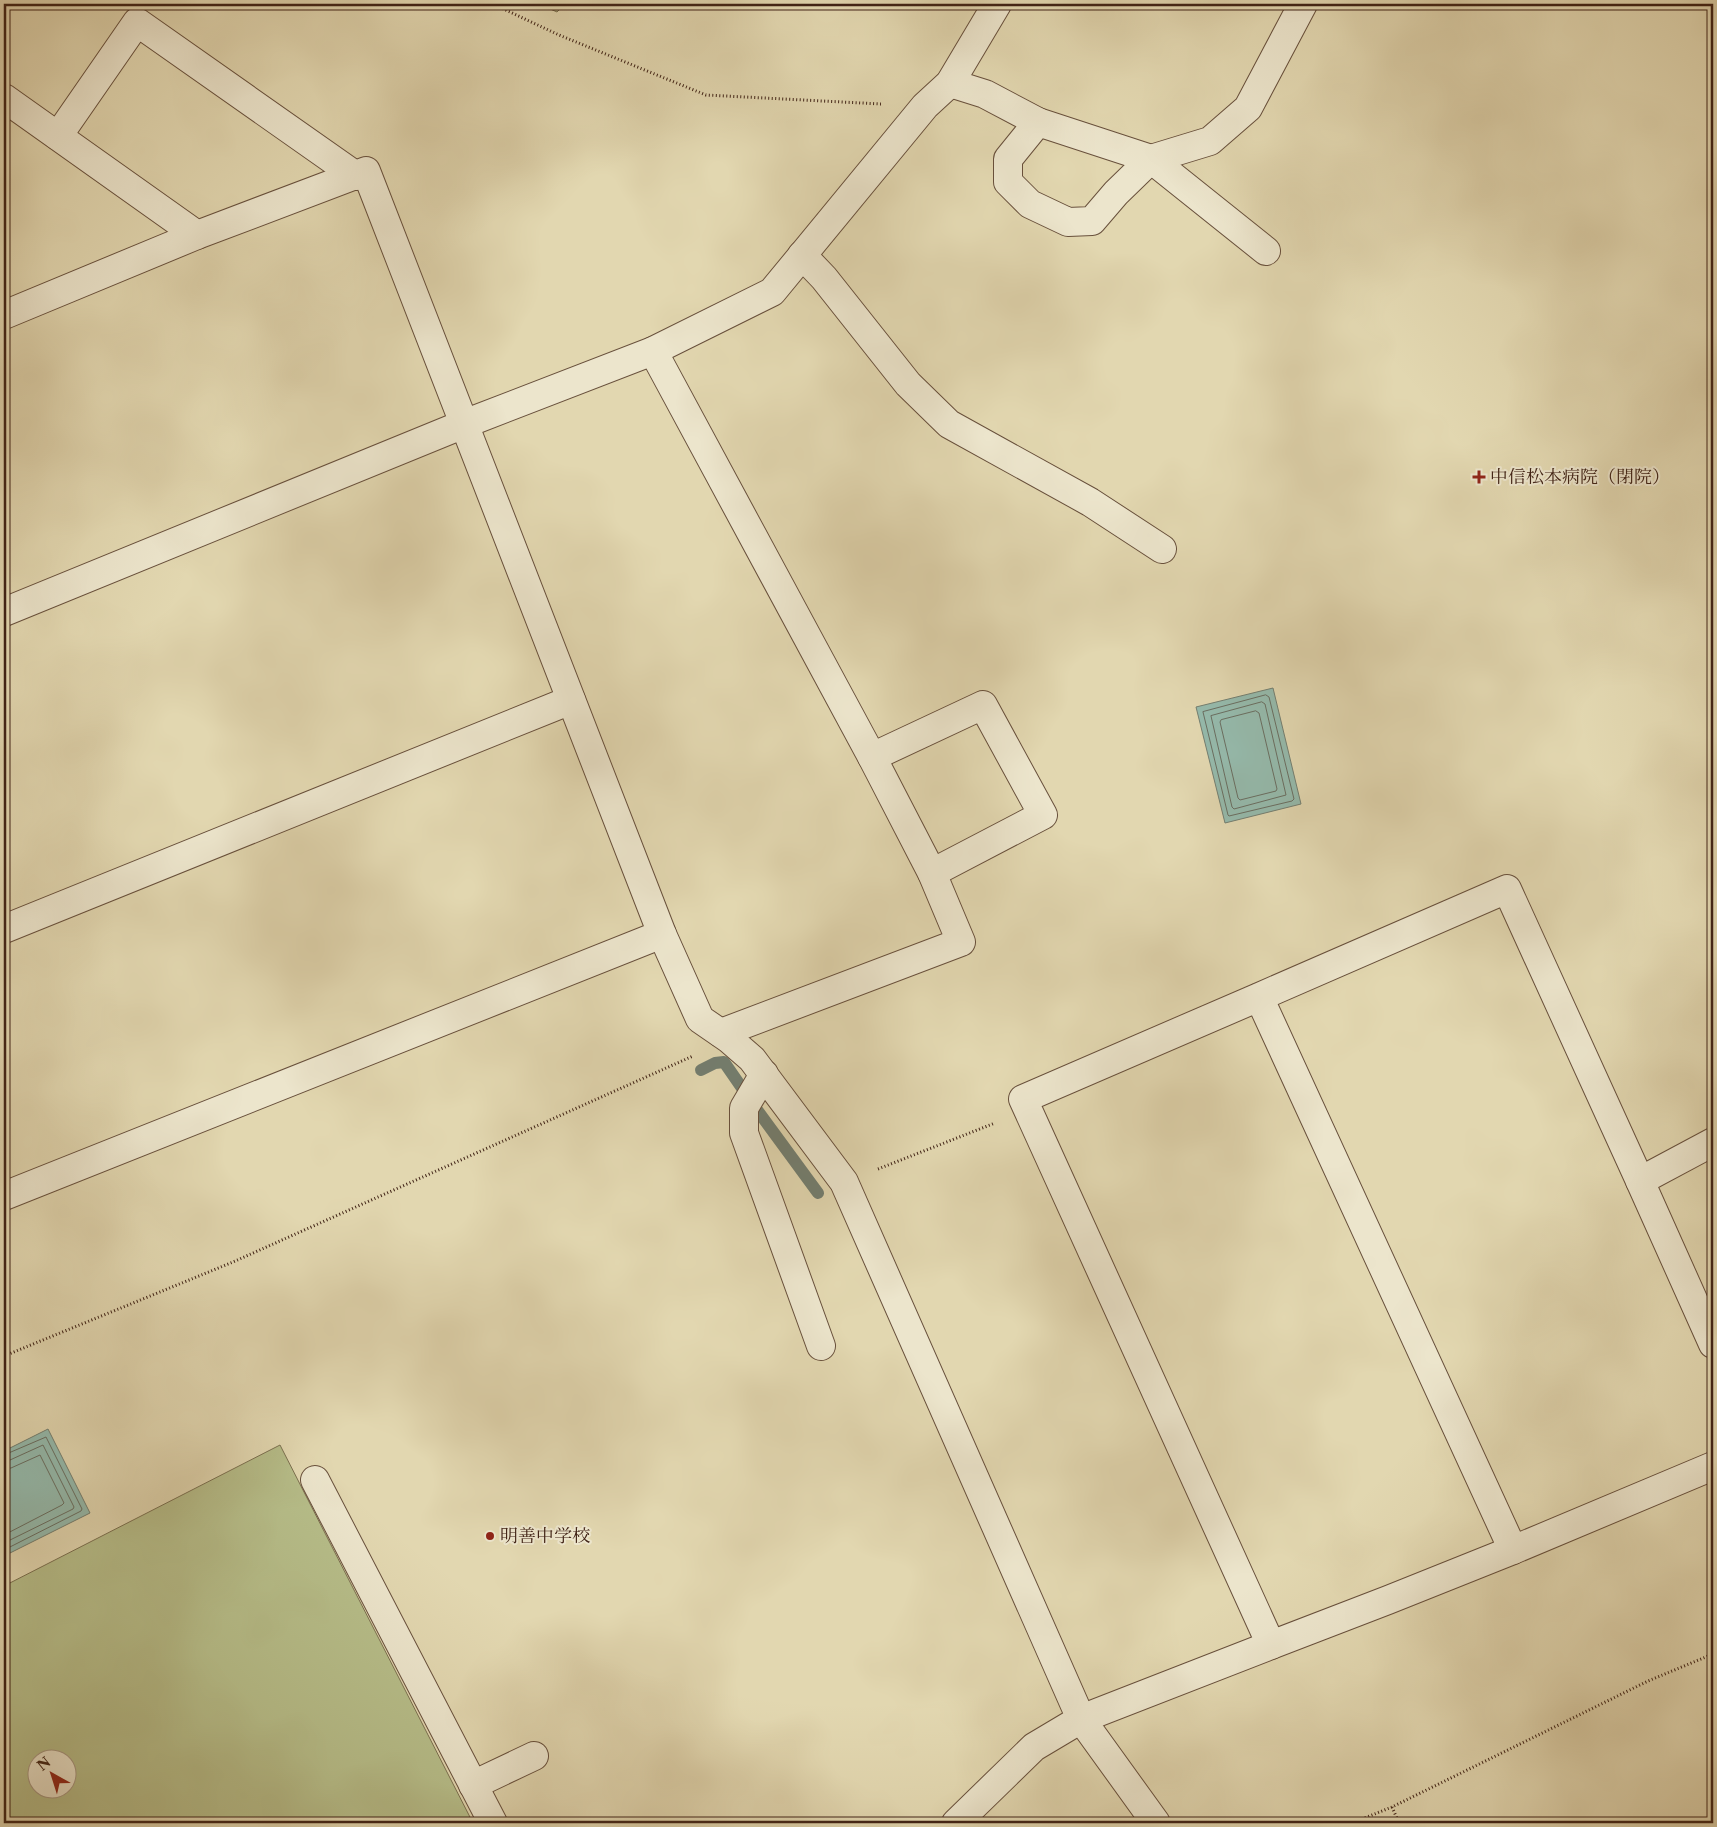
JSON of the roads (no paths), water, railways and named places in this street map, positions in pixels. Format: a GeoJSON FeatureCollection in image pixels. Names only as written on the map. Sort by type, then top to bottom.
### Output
{"type":"FeatureCollection","features":[{"type":"Feature","properties":{"kind":"street"},"geometry":{"type":"LineString","coordinates":[[4,612],[464,424],[653,351],[772,292],[925,106],[950,83],[997,4]]}},
{"type":"Feature","properties":{"kind":"street"},"geometry":{"type":"LineString","coordinates":[[1038,122],[1008,159],[1008,182],[1030,204],[1068,222],[1092,221],[1116,193],[1150,159],[1210,141],[1248,108],[1303,4]]}},
{"type":"Feature","properties":{"kind":"street"},"geometry":{"type":"LineString","coordinates":[[58,136],[137,22],[356,176]]}},
{"type":"Feature","properties":{"kind":"street"},"geometry":{"type":"LineString","coordinates":[[950,83],[985,94],[1038,122],[1150,159],[1266,251]]}},
{"type":"Feature","properties":{"kind":"street"},"geometry":{"type":"LineString","coordinates":[[4,98],[197,236]]}},
{"type":"Feature","properties":{"kind":"street"},"geometry":{"type":"LineString","coordinates":[[4,315],[197,236],[366,172],[662,934],[700,1018],[752,1059],[758,1084],[844,1182],[1081,1719],[1156,1823]]}},
{"type":"Feature","properties":{"kind":"street"},"geometry":{"type":"LineString","coordinates":[[802,255],[824,278],[908,384],[949,424],[1090,502],[1162,549]]}},
{"type":"Feature","properties":{"kind":"street"},"geometry":{"type":"LineString","coordinates":[[653,351],[872,757],[932,873],[961,942],[725,1036]]}},
{"type":"Feature","properties":{"kind":"street"},"geometry":{"type":"LineString","coordinates":[[4,929],[571,700]]}},
{"type":"Feature","properties":{"kind":"street"},"geometry":{"type":"LineString","coordinates":[[872,757],[982,705],[1043,815],[932,873]]}},
{"type":"Feature","properties":{"kind":"street"},"geometry":{"type":"LineString","coordinates":[[1271,1645],[1023,1099],[1259,998],[1507,888],[1713,1344]]}},
{"type":"Feature","properties":{"kind":"street"},"geometry":{"type":"LineString","coordinates":[[4,1196],[662,934]]}},
{"type":"Feature","properties":{"kind":"street"},"geometry":{"type":"LineString","coordinates":[[1259,998],[1513,1550]]}},
{"type":"Feature","properties":{"kind":"street"},"geometry":{"type":"LineString","coordinates":[[758,1084],[744,1108],[744,1133],[821,1346]]}},
{"type":"Feature","properties":{"kind":"street"},"geometry":{"type":"LineString","coordinates":[[1640,1181],[1713,1142]]}},
{"type":"Feature","properties":{"kind":"street"},"geometry":{"type":"LineString","coordinates":[[956,1823],[1034,1747],[1081,1719],[1379,1604],[1713,1466]]}},
{"type":"Feature","properties":{"kind":"street"},"geometry":{"type":"LineString","coordinates":[[315,1480],[493,1823]]}},
{"type":"Feature","properties":{"kind":"street"},"geometry":{"type":"LineString","coordinates":[[473,1785],[534,1756]]}},
{"type":"Feature","properties":{"kind":"water"},"geometry":{"type":"Polygon","coordinates":[[[1273,688],[1301,804],[1225,823],[1196,707],[1273,688]]]}},
{"type":"Feature","properties":{"kind":"water"},"geometry":{"type":"Polygon","coordinates":[[[48,1429],[90,1513],[4,1556],[4,1451],[48,1429]]]}},
{"type":"Feature","properties":{"kind":"waterway"},"geometry":{"type":"LineString","coordinates":[[701,1070],[715,1063],[724,1062],[742,1088]]}},
{"type":"Feature","properties":{"kind":"waterway"},"geometry":{"type":"LineString","coordinates":[[755,1107],[818,1193]]}},
{"type":"Feature","properties":{"kind":"place","name":"中信松本病院（閉院）"},"geometry":{"type":"Point","coordinates":[1479,477]}},
{"type":"Feature","properties":{"kind":"place","name":"明善中学校"},"geometry":{"type":"Point","coordinates":[490,1536]}}]}
